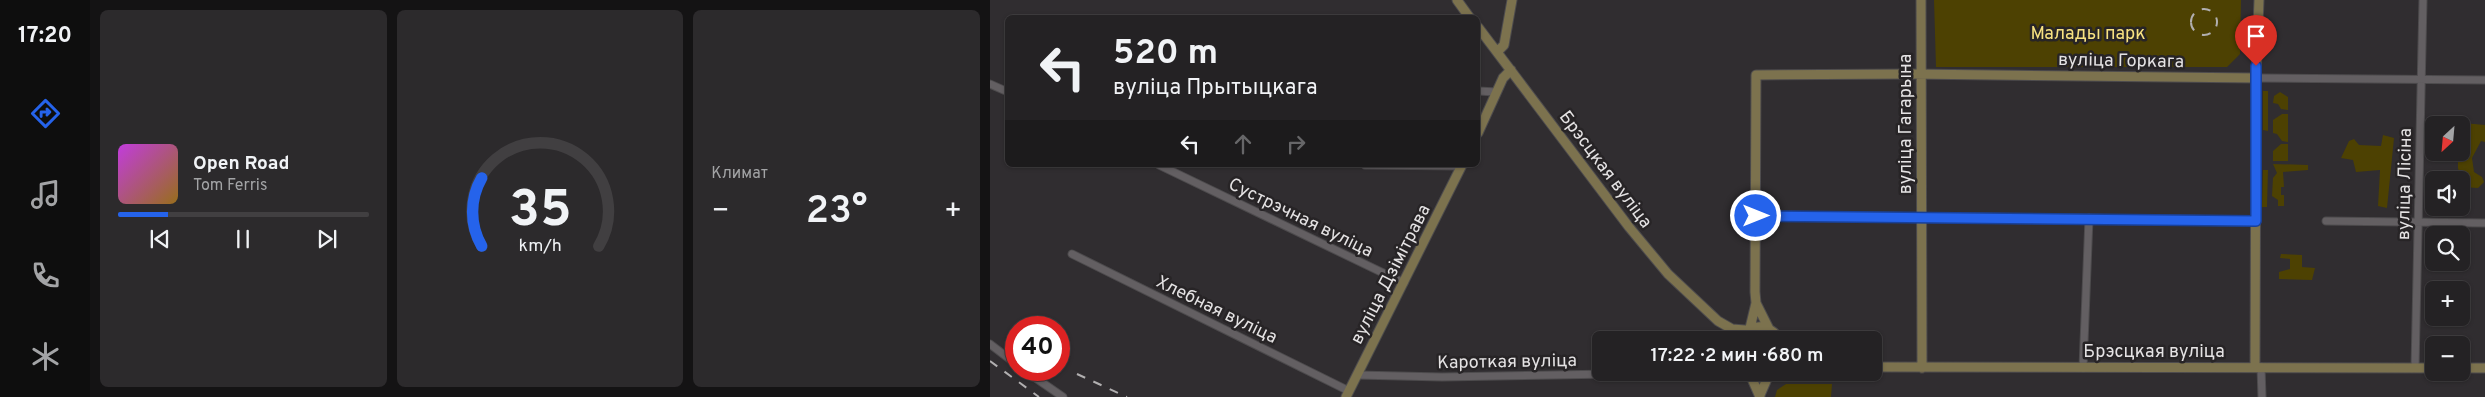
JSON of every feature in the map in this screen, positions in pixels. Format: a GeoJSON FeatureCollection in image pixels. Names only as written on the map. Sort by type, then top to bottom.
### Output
{"type":"FeatureCollection","features":[{"type":"Feature","properties":{"kind":"main road"},"geometry":{"type":"LineString","coordinates":[[1457,0],[1468,15]]}},
{"type":"Feature","properties":{"kind":"main road"},"geometry":{"type":"LineString","coordinates":[[1496,52],[1504,45],[1512,0]]}},
{"type":"Feature","properties":{"kind":"main road","name":"вуліца Гагарына"},"geometry":{"type":"LineString","coordinates":[[1921,0],[1922,368]]}},
{"type":"Feature","properties":{"kind":"main road"},"geometry":{"type":"LineString","coordinates":[[2258,367],[2256,78],[2259,0]]}},
{"type":"Feature","properties":{"kind":"main road","name":"Брэсцкая вуліца"},"geometry":{"type":"LineString","coordinates":[[1480,31],[1628,227],[1668,274],[1718,321],[1725,331]]}},
{"type":"Feature","properties":{"kind":"main road"},"geometry":{"type":"LineString","coordinates":[[1480,129],[1503,78],[1511,70]]}},
{"type":"Feature","properties":{"kind":"main road","name":"вуліца Горкага"},"geometry":{"type":"LineString","coordinates":[[1756,216],[1756,75],[1921,74],[2256,78]]}},
{"type":"Feature","properties":{"kind":"main road","name":"вуліца Дзімітрава"},"geometry":{"type":"LineString","coordinates":[[1348,394],[1461,167]]}},
{"type":"Feature","properties":{"kind":"main road"},"geometry":{"type":"LineString","coordinates":[[1748,329],[1756,302],[1756,216],[2256,221]]}},
{"type":"Feature","properties":{"kind":"main road"},"geometry":{"type":"LineString","coordinates":[[1756,302],[1769,329]]}},
{"type":"Feature","properties":{"kind":"main road","name":"Брэсцкая вуліца"},"geometry":{"type":"LineString","coordinates":[[1718,321],[1732,328],[1748,329],[1760,326],[1769,329]]}},
{"type":"Feature","properties":{"kind":"main road","name":"Брэсцкая вуліца"},"geometry":{"type":"LineString","coordinates":[[1882,367],[2425,368]]}},
{"type":"Feature","properties":{"kind":"main road"},"geometry":{"type":"LineString","coordinates":[[2470,368],[2485,368]]}},
{"type":"Feature","properties":{"kind":"main road"},"geometry":{"type":"LineString","coordinates":[[1754,381],[1760,396]]}},
{"type":"Feature","properties":{"kind":"main road"},"geometry":{"type":"LineString","coordinates":[[1760,396],[1765,381]]}},
{"type":"Feature","properties":{"kind":"street","name":"вуліца Лісіна"},"geometry":{"type":"LineString","coordinates":[[2415,368],[2423,0]]}},
{"type":"Feature","properties":{"kind":"street","name":"вуліца Горкага"},"geometry":{"type":"LineString","coordinates":[[2256,78],[2485,80]]}},
{"type":"Feature","properties":{"kind":"street"},"geometry":{"type":"LineString","coordinates":[[990,84],[1005,91]]}},
{"type":"Feature","properties":{"kind":"street"},"geometry":{"type":"LineString","coordinates":[[1480,91],[1497,92]]}},
{"type":"Feature","properties":{"kind":"street","name":"Сустрэчная вуліца"},"geometry":{"type":"LineString","coordinates":[[1163,167],[1404,283]]}},
{"type":"Feature","properties":{"kind":"street"},"geometry":{"type":"LineString","coordinates":[[2083,368],[2089,218]]}},
{"type":"Feature","properties":{"kind":"street"},"geometry":{"type":"LineString","coordinates":[[2326,221],[2485,223]]}},
{"type":"Feature","properties":{"kind":"street","name":"Хлебная вуліца"},"geometry":{"type":"LineString","coordinates":[[1072,254],[1348,394]]}},
{"type":"Feature","properties":{"kind":"street"},"geometry":{"type":"LineString","coordinates":[[990,344],[1005,356]]}},
{"type":"Feature","properties":{"kind":"street"},"geometry":{"type":"LineString","coordinates":[[2258,367],[2262,397]]}},
{"type":"Feature","properties":{"kind":"street","name":"Кароткая вуліца"},"geometry":{"type":"LineString","coordinates":[[1357,375],[1442,377],[1592,375]]}},
{"type":"Feature","properties":{"kind":"street"},"geometry":{"type":"LineString","coordinates":[[1040,381],[1063,397]]}},
{"type":"Feature","properties":{"kind":"green space","name":"Малады парк"},"geometry":{"type":"Polygon","coordinates":[[[1934,0],[2241,0],[2240,54],[2227,67],[1936,67],[1934,0]]]}},
{"type":"Feature","properties":{"kind":"green space"},"geometry":{"type":"Polygon","coordinates":[[[2263,91],[2268,91],[2268,131],[2263,130],[2263,91]]]}},
{"type":"Feature","properties":{"kind":"green space"},"geometry":{"type":"Polygon","coordinates":[[[2280,92],[2288,97],[2288,110],[2281,109],[2278,104],[2273,103],[2274,96],[2280,92]]]}},
{"type":"Feature","properties":{"kind":"green space"},"geometry":{"type":"Polygon","coordinates":[[[2282,114],[2288,114],[2288,142],[2282,141],[2277,134],[2273,133],[2273,120],[2282,114]]]}},
{"type":"Feature","properties":{"kind":"green space"},"geometry":{"type":"Polygon","coordinates":[[[2470,124],[2485,125],[2485,142],[2481,141],[2472,158],[2474,172],[2482,177],[2484,182],[2478,188],[2470,187],[2470,171],[2459,171],[2458,161],[2470,161],[2470,124]]]}},
{"type":"Feature","properties":{"kind":"green space"},"geometry":{"type":"Polygon","coordinates":[[[2383,135],[2394,138],[2387,208],[2378,206],[2380,170],[2356,172],[2353,160],[2341,158],[2349,141],[2354,139],[2359,145],[2381,146],[2383,135]]]}},
{"type":"Feature","properties":{"kind":"green space"},"geometry":{"type":"Polygon","coordinates":[[[2281,144],[2288,144],[2288,161],[2273,161],[2273,151],[2281,144]]]}},
{"type":"Feature","properties":{"kind":"green space"},"geometry":{"type":"Polygon","coordinates":[[[2273,164],[2308,165],[2308,170],[2283,172],[2284,187],[2281,187],[2281,195],[2284,195],[2284,206],[2278,206],[2278,200],[2272,196],[2273,178],[2277,173],[2273,164]]]}},
{"type":"Feature","properties":{"kind":"green space"},"geometry":{"type":"Polygon","coordinates":[[[2263,170],[2268,170],[2267,207],[2262,207],[2263,170]]]}},
{"type":"Feature","properties":{"kind":"green space"},"geometry":{"type":"Polygon","coordinates":[[[2281,254],[2302,255],[2302,267],[2315,268],[2312,280],[2279,279],[2279,272],[2290,269],[2290,259],[2280,258],[2281,254]]]}},
{"type":"Feature","properties":{"kind":"green space"},"geometry":{"type":"Polygon","coordinates":[[[1786,384],[1832,384],[1831,397],[1775,397],[1777,390],[1786,384]]]}},
{"type":"Feature","properties":{"kind":"railway"},"geometry":{"type":"LineString","coordinates":[[2204,9],[2213,13],[2217,22],[2213,31],[2204,35],[2195,31],[2191,22],[2195,13],[2204,9]]}},
{"type":"Feature","properties":{"kind":"railway"},"geometry":{"type":"LineString","coordinates":[[990,361],[1039,397]]}},
{"type":"Feature","properties":{"kind":"railway"},"geometry":{"type":"LineString","coordinates":[[1077,374],[1127,397]]}},
{"type":"Feature","properties":{"kind":"route"},"geometry":{"type":"LineString","coordinates":[[1756,216],[2256,221],[2256,66]]}}]}
